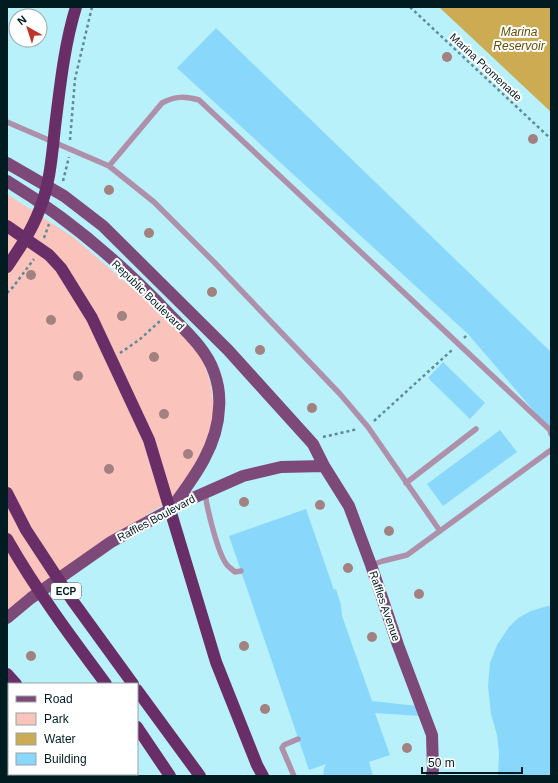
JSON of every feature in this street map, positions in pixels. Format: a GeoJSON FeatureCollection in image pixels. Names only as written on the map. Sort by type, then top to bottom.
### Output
{"type":"FeatureCollection","features":[{"type":"Feature","properties":{"kind":"highway"},"geometry":{"type":"LineString","coordinates":[[7,267],[25,241],[40,211],[51,169],[68,30],[76,7]]}},
{"type":"Feature","properties":{"kind":"highway"},"geometry":{"type":"LineString","coordinates":[[7,226],[49,255],[61,268],[92,318],[149,440],[216,662],[257,765],[263,776]]}},
{"type":"Feature","properties":{"kind":"highway","name":"ECP"},"geometry":{"type":"LineString","coordinates":[[7,493],[26,530],[72,600],[131,683]]}},
{"type":"Feature","properties":{"kind":"highway","name":"ECP"},"geometry":{"type":"LineString","coordinates":[[7,539],[20,562],[55,615],[105,683]]}},
{"type":"Feature","properties":{"kind":"highway"},"geometry":{"type":"LineString","coordinates":[[7,674],[15,683]]}},
{"type":"Feature","properties":{"kind":"highway"},"geometry":{"type":"LineString","coordinates":[[138,691],[200,776]]}},
{"type":"Feature","properties":{"kind":"highway"},"geometry":{"type":"LineString","coordinates":[[138,728],[170,776]]}},
{"type":"Feature","properties":{"kind":"main road","name":"Republic Boulevard"},"geometry":{"type":"LineString","coordinates":[[7,163],[64,196],[104,226],[228,350],[312,444]]}},
{"type":"Feature","properties":{"kind":"main road","name":"Republic Boulevard"},"geometry":{"type":"LineString","coordinates":[[7,181],[65,219],[153,296],[190,336],[205,355],[214,372],[218,392],[219,408],[218,421],[211,445],[195,476],[170,510]]}},
{"type":"Feature","properties":{"kind":"main road","name":"Raffles Avenue"},"geometry":{"type":"LineString","coordinates":[[312,444],[349,506],[372,566],[398,645],[432,735],[432,776]]}},
{"type":"Feature","properties":{"kind":"main road","name":"Raffles Boulevard"},"geometry":{"type":"LineString","coordinates":[[7,618],[31,598],[111,542],[184,502],[243,476],[281,467],[324,466]]}},
{"type":"Feature","properties":{"kind":"lane"},"geometry":{"type":"LineString","coordinates":[[109,166],[162,103],[180,97],[190,97],[199,100],[550,430],[551,434]]}},
{"type":"Feature","properties":{"kind":"lane"},"geometry":{"type":"LineString","coordinates":[[7,122],[109,166],[154,202],[208,256],[340,394],[368,426],[440,531]]}},
{"type":"Feature","properties":{"kind":"lane"},"geometry":{"type":"LineString","coordinates":[[406,483],[476,429]]}},
{"type":"Feature","properties":{"kind":"lane"},"geometry":{"type":"LineString","coordinates":[[372,566],[383,561],[407,555],[551,450]]}},
{"type":"Feature","properties":{"kind":"lane"},"geometry":{"type":"LineString","coordinates":[[205,493],[206,505],[217,544],[227,565],[235,572],[241,571]]}},
{"type":"Feature","properties":{"kind":"lane"},"geometry":{"type":"LineString","coordinates":[[294,776],[282,748],[284,745],[298,739]]}},
{"type":"Feature","properties":{"kind":"path","name":"Marina Promenade"},"geometry":{"type":"LineString","coordinates":[[410,7],[551,139]]}},
{"type":"Feature","properties":{"kind":"path"},"geometry":{"type":"LineString","coordinates":[[7,293],[14,287]]}},
{"type":"Feature","properties":{"kind":"path"},"geometry":{"type":"LineString","coordinates":[[120,353],[139,340],[159,322]]}},
{"type":"Feature","properties":{"kind":"path"},"geometry":{"type":"LineString","coordinates":[[323,438],[368,426],[468,334]]}},
{"type":"Feature","properties":{"kind":"green space"},"geometry":{"type":"Polygon","coordinates":[[[7,194],[73,237],[167,318],[201,353],[211,385],[216,424],[179,495],[126,528],[7,617],[7,194]]]}},
{"type":"Feature","properties":{"kind":"water","name":"Marina Reservoir"},"geometry":{"type":"Polygon","coordinates":[[[439,7],[551,7],[551,112],[439,7]]]}},
{"type":"Feature","properties":{"kind":"building"},"geometry":{"type":"Polygon","coordinates":[[[216,28],[551,352],[551,431],[468,334],[177,68],[216,28]]]}},
{"type":"Feature","properties":{"kind":"building"},"geometry":{"type":"Polygon","coordinates":[[[443,362],[485,403],[470,419],[428,378],[443,362]]]}},
{"type":"Feature","properties":{"kind":"building"},"geometry":{"type":"Polygon","coordinates":[[[500,430],[517,452],[443,506],[427,484],[500,430]]]}},
{"type":"Feature","properties":{"kind":"building"},"geometry":{"type":"Polygon","coordinates":[[[306,509],[334,590],[336,589],[341,605],[342,616],[372,701],[418,706],[420,716],[375,713],[390,755],[369,762],[373,776],[323,776],[326,764],[309,770],[229,536],[306,509]]]}},
{"type":"Feature","properties":{"kind":"building"},"geometry":{"type":"Polygon","coordinates":[[[551,606],[551,776],[498,776],[499,753],[497,735],[491,714],[488,686],[490,663],[497,645],[509,627],[518,618],[531,611],[551,606]]]}}]}
